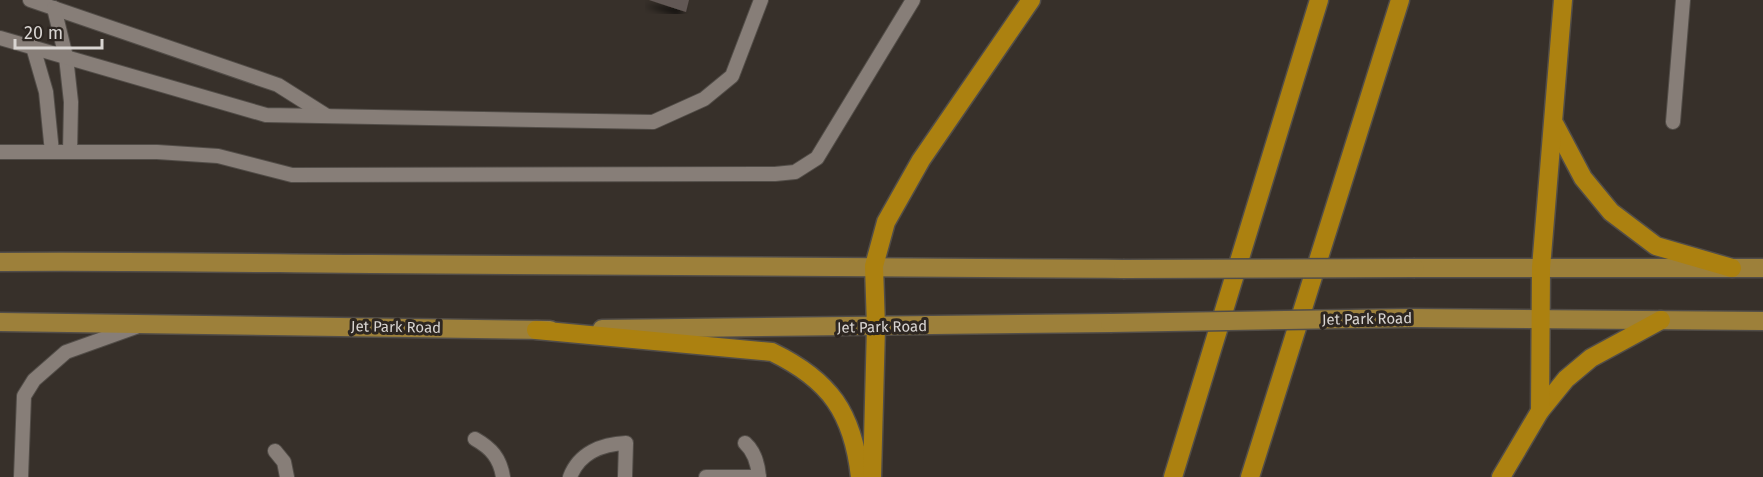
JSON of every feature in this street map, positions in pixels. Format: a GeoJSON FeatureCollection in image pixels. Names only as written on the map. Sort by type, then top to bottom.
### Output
{"type":"FeatureCollection","features":[{"type":"Feature","properties":{"kind":"highway"},"geometry":{"type":"LineString","coordinates":[[872,477],[876,327],[874,266],[886,222],[921,159],[1031,0]]}},
{"type":"Feature","properties":{"kind":"highway"},"geometry":{"type":"LineString","coordinates":[[1173,477],[1319,0]]}},
{"type":"Feature","properties":{"kind":"highway"},"geometry":{"type":"LineString","coordinates":[[1250,477],[1400,0]]}},
{"type":"Feature","properties":{"kind":"highway"},"geometry":{"type":"LineString","coordinates":[[1540,411],[1541,268],[1563,0]]}},
{"type":"Feature","properties":{"kind":"highway"},"geometry":{"type":"LineString","coordinates":[[1554,124],[1583,178],[1611,212],[1656,246],[1732,268]]}},
{"type":"Feature","properties":{"kind":"highway"},"geometry":{"type":"LineString","coordinates":[[1501,477],[1540,411],[1566,379],[1591,358],[1662,320]]}},
{"type":"Feature","properties":{"kind":"highway"},"geometry":{"type":"LineString","coordinates":[[536,330],[772,352],[797,364],[823,385],[843,413],[857,450],[860,477]]}},
{"type":"Feature","properties":{"kind":"main road"},"geometry":{"type":"LineString","coordinates":[[0,262],[1123,269],[1763,268]]}},
{"type":"Feature","properties":{"kind":"main road","name":"Jet Park Road"},"geometry":{"type":"LineString","coordinates":[[0,322],[536,330],[1410,318],[1763,321]]}},
{"type":"Feature","properties":{"kind":"lane"},"geometry":{"type":"LineString","coordinates":[[30,0],[278,85],[329,117]]}},
{"type":"Feature","properties":{"kind":"lane"},"geometry":{"type":"LineString","coordinates":[[0,38],[266,115],[653,122],[704,99],[732,76],[761,0]]}},
{"type":"Feature","properties":{"kind":"lane"},"geometry":{"type":"LineString","coordinates":[[0,152],[157,152],[218,156],[292,175],[775,174],[795,172],[817,158],[913,0]]}},
{"type":"Feature","properties":{"kind":"lane"},"geometry":{"type":"LineString","coordinates":[[1673,122],[1683,0]]}},
{"type":"Feature","properties":{"kind":"lane"},"geometry":{"type":"LineString","coordinates":[[54,8],[66,57],[71,102],[70,152]]}},
{"type":"Feature","properties":{"kind":"lane"},"geometry":{"type":"LineString","coordinates":[[33,47],[46,92],[52,152]]}},
{"type":"Feature","properties":{"kind":"lane"},"geometry":{"type":"LineString","coordinates":[[21,477],[24,396],[34,380],[66,352],[149,323]]}},
{"type":"Feature","properties":{"kind":"lane"},"geometry":{"type":"LineString","coordinates":[[475,439],[497,456],[503,477]]}},
{"type":"Feature","properties":{"kind":"lane"},"geometry":{"type":"LineString","coordinates":[[570,477],[575,467],[598,447],[626,442],[625,477]]}},
{"type":"Feature","properties":{"kind":"lane"},"geometry":{"type":"LineString","coordinates":[[706,477],[759,477],[756,458],[745,443]]}},
{"type":"Feature","properties":{"kind":"lane"},"geometry":{"type":"LineString","coordinates":[[274,451],[284,462],[287,477]]}},
{"type":"Feature","properties":{"kind":"building"},"geometry":{"type":"Polygon","coordinates":[[[649,0],[689,0],[686,12],[649,0]]]}}]}
